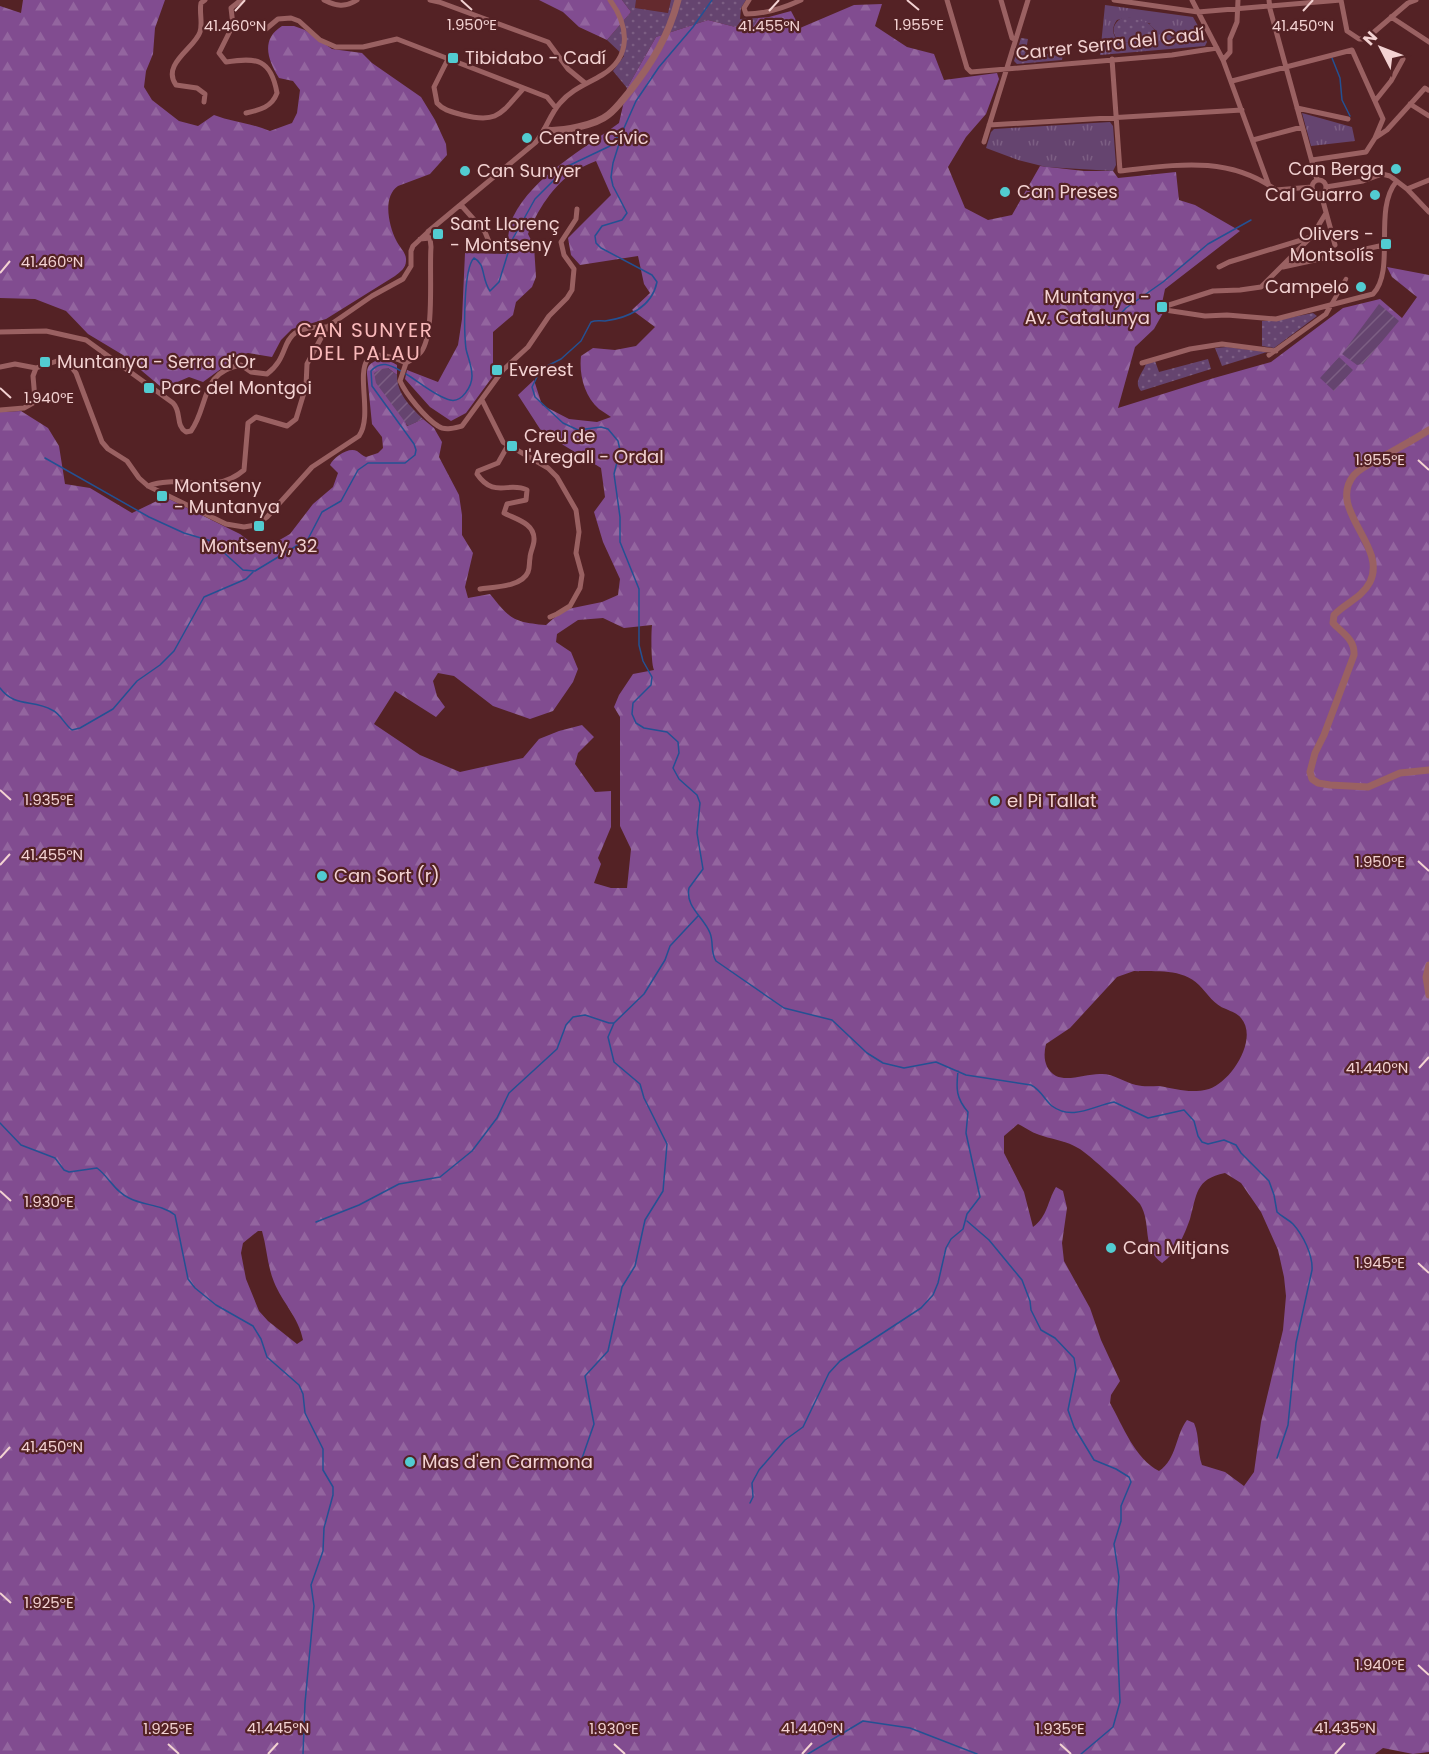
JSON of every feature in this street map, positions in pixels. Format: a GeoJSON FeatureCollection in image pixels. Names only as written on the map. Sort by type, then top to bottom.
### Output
{"type":"FeatureCollection","features":[{"type":"Feature","properties":{"kind":"street"},"geometry":{"type":"LineString","coordinates":[[204,102],[205,94],[202,90],[176,85],[173,75],[182,53],[196,39],[201,30],[200,9],[201,3],[205,0]]}},
{"type":"Feature","properties":{"kind":"street"},"geometry":{"type":"LineString","coordinates":[[242,0],[231,8],[233,26],[219,53],[226,62],[253,59],[263,63],[270,72],[277,93],[270,104],[261,110],[246,113]]}},
{"type":"Feature","properties":{"kind":"street"},"geometry":{"type":"LineString","coordinates":[[324,0],[343,6],[357,0]]}},
{"type":"Feature","properties":{"kind":"street"},"geometry":{"type":"LineString","coordinates":[[430,0],[548,42],[568,69],[585,83]]}},
{"type":"Feature","properties":{"kind":"street"},"geometry":{"type":"LineString","coordinates":[[148,486],[164,482],[212,484],[229,480],[244,470],[249,423],[256,417],[287,426],[296,419],[306,386],[307,364],[327,327],[348,311],[403,279],[411,266],[411,251],[419,239],[431,234],[441,222],[536,142],[556,108],[571,92],[616,64],[625,46],[625,30],[610,0]]}},
{"type":"Feature","properties":{"kind":"street"},"geometry":{"type":"LineString","coordinates":[[749,0],[744,8],[746,14],[757,14],[801,0]]}},
{"type":"Feature","properties":{"kind":"street","name":"Carrer Serra del Cadí"},"geometry":{"type":"LineString","coordinates":[[947,0],[967,68],[971,72],[1202,52],[1217,48]]}},
{"type":"Feature","properties":{"kind":"street"},"geometry":{"type":"LineString","coordinates":[[1001,0],[1012,38],[1015,37]]}},
{"type":"Feature","properties":{"kind":"street"},"geometry":{"type":"LineString","coordinates":[[984,142],[1028,0]]}},
{"type":"Feature","properties":{"kind":"street"},"geometry":{"type":"LineString","coordinates":[[1113,0],[1198,12],[1238,9],[1269,3],[1341,0],[1347,31],[1359,39],[1366,39],[1408,3],[1416,0]]}},
{"type":"Feature","properties":{"kind":"street"},"geometry":{"type":"LineString","coordinates":[[1192,0],[1232,81],[1268,183]]}},
{"type":"Feature","properties":{"kind":"street"},"geometry":{"type":"LineString","coordinates":[[1223,60],[1230,52],[1230,39],[1237,22],[1238,0]]}},
{"type":"Feature","properties":{"kind":"street"},"geometry":{"type":"LineString","coordinates":[[545,130],[552,131],[589,124],[607,117],[659,51],[677,3]]}},
{"type":"Feature","properties":{"kind":"street"},"geometry":{"type":"LineString","coordinates":[[1112,59],[1120,171],[1176,165],[1212,165],[1236,170],[1268,183],[1276,190],[1312,187],[1317,180],[1269,3]]}},
{"type":"Feature","properties":{"kind":"street"},"geometry":{"type":"LineString","coordinates":[[266,29],[278,19],[291,18],[306,27],[320,40],[336,47],[363,47],[397,39],[547,98],[556,108]]}},
{"type":"Feature","properties":{"kind":"street"},"geometry":{"type":"LineString","coordinates":[[1391,18],[1429,42]]}},
{"type":"Feature","properties":{"kind":"street"},"geometry":{"type":"LineString","coordinates":[[1007,22],[1021,21]]}},
{"type":"Feature","properties":{"kind":"street"},"geometry":{"type":"LineString","coordinates":[[1232,81],[1352,50],[1383,119],[1366,152],[1312,160]]}},
{"type":"Feature","properties":{"kind":"street"},"geometry":{"type":"LineString","coordinates":[[448,59],[434,87],[437,103],[444,110],[485,120],[495,117],[506,108],[523,88]]}},
{"type":"Feature","properties":{"kind":"street"},"geometry":{"type":"LineString","coordinates":[[1375,101],[1391,81],[1403,59]]}},
{"type":"Feature","properties":{"kind":"street"},"geometry":{"type":"LineString","coordinates":[[1375,138],[1387,130],[1425,88],[1428,90]]}},
{"type":"Feature","properties":{"kind":"street"},"geometry":{"type":"LineString","coordinates":[[1410,104],[1429,116]]}},
{"type":"Feature","properties":{"kind":"street"},"geometry":{"type":"LineString","coordinates":[[1297,108],[1348,119]]}},
{"type":"Feature","properties":{"kind":"street"},"geometry":{"type":"LineString","coordinates":[[989,124],[1115,119],[1242,110]]}},
{"type":"Feature","properties":{"kind":"street"},"geometry":{"type":"LineString","coordinates":[[1253,140],[1302,127]]}},
{"type":"Feature","properties":{"kind":"street"},"geometry":{"type":"LineString","coordinates":[[1326,187],[1363,181],[1382,174],[1390,176],[1407,189],[1429,212]]}},
{"type":"Feature","properties":{"kind":"street"},"geometry":{"type":"LineString","coordinates":[[1317,180],[1323,181],[1326,187]]}},
{"type":"Feature","properties":{"kind":"street"},"geometry":{"type":"LineString","coordinates":[[1407,189],[1429,180]]}},
{"type":"Feature","properties":{"kind":"street"},"geometry":{"type":"LineString","coordinates":[[1326,213],[1312,236],[1261,287],[1213,291],[1166,306],[1165,310],[1205,316],[1227,315],[1276,319],[1370,296],[1377,290],[1382,275],[1385,221],[1392,188],[1396,182]]}},
{"type":"Feature","properties":{"kind":"street"},"geometry":{"type":"LineString","coordinates":[[1312,187],[1315,193],[1321,194]]}},
{"type":"Feature","properties":{"kind":"street"},"geometry":{"type":"LineString","coordinates":[[1321,194],[1326,187]]}},
{"type":"Feature","properties":{"kind":"street"},"geometry":{"type":"LineString","coordinates":[[1321,194],[1335,244]]}},
{"type":"Feature","properties":{"kind":"street"},"geometry":{"type":"LineString","coordinates":[[461,205],[485,232],[492,249]]}},
{"type":"Feature","properties":{"kind":"street"},"geometry":{"type":"LineString","coordinates":[[431,234],[427,342],[421,352],[405,363],[400,381],[416,404],[437,426],[448,429],[462,426],[503,370],[528,346],[549,316],[572,290],[574,269],[564,255],[561,242],[576,219],[577,209]]}},
{"type":"Feature","properties":{"kind":"street"},"geometry":{"type":"LineString","coordinates":[[1219,267],[1312,236]]}},
{"type":"Feature","properties":{"kind":"street"},"geometry":{"type":"LineString","coordinates":[[1283,267],[1384,244]]}},
{"type":"Feature","properties":{"kind":"street"},"geometry":{"type":"LineString","coordinates":[[1269,356],[1326,314],[1346,279]]}},
{"type":"Feature","properties":{"kind":"street"},"geometry":{"type":"LineString","coordinates":[[0,332],[46,331],[86,340],[173,403],[178,408],[179,424],[186,432],[191,431],[195,426],[206,392],[218,375],[227,368],[241,365],[251,372],[267,375],[275,368],[285,344],[297,331],[313,327],[327,327]]}},
{"type":"Feature","properties":{"kind":"street"},"geometry":{"type":"LineString","coordinates":[[1142,363],[1190,349],[1222,344],[1276,351]]}},
{"type":"Feature","properties":{"kind":"street"},"geometry":{"type":"LineString","coordinates":[[0,367],[15,364],[36,368],[60,360],[73,368],[102,442],[108,449],[127,461],[148,486],[226,524],[238,527],[256,525],[272,512],[312,467],[359,436],[364,428],[366,413],[363,370],[369,359],[376,354],[405,363]]}},
{"type":"Feature","properties":{"kind":"street"},"geometry":{"type":"LineString","coordinates":[[0,410],[24,408],[33,403],[35,399],[33,376],[36,368]]}},
{"type":"Feature","properties":{"kind":"street"},"geometry":{"type":"LineString","coordinates":[[482,400],[507,447],[548,468],[557,477],[576,510],[579,532],[576,554],[582,575],[580,588],[570,606],[550,616]]}},
{"type":"Feature","properties":{"kind":"street"},"geometry":{"type":"LineString","coordinates":[[1429,430],[1355,474],[1348,486],[1347,504],[1364,537],[1372,562],[1372,579],[1362,594],[1334,615],[1333,622],[1350,640],[1354,648],[1354,656],[1315,753],[1310,772],[1312,779],[1318,783],[1368,787],[1400,773],[1429,770]]}},
{"type":"Feature","properties":{"kind":"street"},"geometry":{"type":"LineString","coordinates":[[480,588],[506,585],[522,579],[528,573],[534,541],[531,529],[504,513],[507,504],[526,500],[527,490],[520,487],[496,489],[479,478],[477,474],[478,471],[498,463],[507,447]]}},
{"type":"Feature","properties":{"kind":"street"},"geometry":{"type":"LineString","coordinates":[[1429,964],[1426,977],[1429,995]]}},
{"type":"Feature","properties":{"kind":"shaded area"},"geometry":{"type":"Polygon","coordinates":[[[636,0],[671,0],[668,13],[635,8],[636,0]]]}},
{"type":"Feature","properties":{"kind":"green space"},"geometry":{"type":"Polygon","coordinates":[[[23,0],[165,0],[155,28],[153,54],[146,71],[144,87],[152,100],[179,121],[198,126],[214,115],[270,131],[292,123],[297,113],[300,90],[293,81],[279,78],[271,64],[268,50],[271,37],[282,26],[294,26],[305,30],[332,49],[362,53],[372,63],[421,97],[446,144],[447,155],[430,174],[398,186],[390,197],[389,220],[406,258],[404,268],[326,319],[292,329],[281,340],[272,357],[248,353],[240,355],[203,382],[189,377],[161,387],[123,355],[88,334],[66,311],[35,299],[0,298],[0,6],[21,13],[23,0]]]}},
{"type":"Feature","properties":{"kind":"green space"},"geometry":{"type":"Polygon","coordinates":[[[539,0],[622,0],[631,12],[607,40],[579,27],[563,12],[539,0]]]}},
{"type":"Feature","properties":{"kind":"green space"},"geometry":{"type":"Polygon","coordinates":[[[622,0],[636,0],[635,8],[668,13],[671,0],[746,0],[741,8],[740,19],[758,18],[751,31],[708,20],[656,37],[627,88],[613,71],[624,56],[607,40],[631,12],[622,0]]]}},
{"type":"Feature","properties":{"kind":"green space"},"geometry":{"type":"Polygon","coordinates":[[[882,4],[875,26],[907,47],[934,54],[944,80],[997,73],[999,79],[986,114],[966,137],[948,167],[965,208],[988,220],[1012,215],[1040,166],[1084,171],[1113,171],[1118,178],[1176,172],[1179,200],[1195,205],[1240,231],[1165,289],[1161,308],[1156,311],[1158,315],[1163,313],[1154,329],[1135,347],[1118,408],[1271,362],[1343,308],[1380,299],[1402,318],[1417,297],[1392,277],[1387,267],[1429,275],[1429,1752],[1413,1754],[1383,1748],[1375,1754],[0,1754],[0,412],[21,411],[48,428],[59,446],[65,484],[90,488],[132,513],[165,497],[240,534],[257,547],[269,546],[290,534],[313,504],[333,487],[338,473],[330,465],[338,456],[353,450],[366,457],[378,453],[383,448],[382,437],[372,424],[367,370],[370,364],[385,358],[397,365],[397,375],[388,368],[407,426],[423,419],[434,428],[442,442],[439,457],[459,495],[462,535],[473,553],[465,587],[468,598],[490,594],[513,618],[546,625],[563,610],[602,602],[618,595],[620,579],[603,542],[594,512],[605,497],[601,468],[542,432],[518,395],[534,380],[542,405],[569,419],[597,422],[611,417],[594,404],[586,391],[581,370],[581,356],[593,348],[615,350],[636,346],[655,327],[632,310],[650,293],[644,284],[638,256],[580,265],[571,255],[568,238],[611,195],[596,161],[567,177],[547,199],[536,216],[528,234],[534,246],[536,277],[532,287],[516,302],[513,315],[493,332],[493,364],[496,372],[466,413],[451,421],[430,407],[405,379],[407,370],[438,382],[458,345],[462,319],[465,253],[506,254],[513,217],[533,188],[560,164],[619,123],[627,88],[656,37],[708,20],[751,31],[758,18],[791,11],[800,28],[854,5],[882,4]],[[603,618],[578,620],[557,634],[556,642],[571,652],[578,669],[573,682],[553,711],[530,719],[493,706],[454,676],[438,673],[433,681],[437,696],[445,707],[436,717],[395,691],[374,724],[420,755],[460,772],[523,758],[539,739],[582,725],[594,737],[578,753],[575,764],[595,792],[611,791],[611,827],[598,858],[601,864],[594,883],[611,888],[627,888],[631,849],[620,826],[620,717],[614,707],[633,674],[654,670],[652,625],[624,628],[603,618]],[[1134,971],[1117,977],[1070,1028],[1046,1044],[1045,1062],[1052,1073],[1061,1078],[1106,1074],[1139,1086],[1196,1091],[1217,1085],[1234,1069],[1245,1048],[1247,1037],[1246,1027],[1238,1015],[1218,1005],[1199,985],[1177,973],[1134,971]],[[1018,1124],[1004,1136],[1004,1153],[1024,1192],[1033,1227],[1044,1213],[1056,1187],[1063,1191],[1067,1208],[1062,1243],[1064,1261],[1090,1308],[1101,1340],[1120,1381],[1111,1395],[1110,1403],[1136,1450],[1143,1459],[1159,1471],[1173,1454],[1187,1420],[1194,1423],[1196,1428],[1202,1465],[1225,1472],[1244,1486],[1254,1472],[1261,1422],[1283,1330],[1286,1296],[1278,1250],[1261,1212],[1241,1183],[1225,1173],[1208,1179],[1196,1195],[1190,1219],[1179,1243],[1162,1263],[1151,1250],[1146,1219],[1140,1204],[1083,1151],[1065,1142],[1036,1134],[1018,1124]],[[258,1231],[243,1243],[241,1253],[246,1279],[259,1311],[297,1344],[303,1340],[301,1332],[274,1282],[262,1231],[258,1231]]]}},
{"type":"Feature","properties":{"kind":"green space"},"geometry":{"type":"Polygon","coordinates":[[[1105,5],[1193,17],[1207,42],[1205,46],[1100,55],[1105,5]],[[1128,17],[1117,20],[1113,32],[1120,42],[1130,43],[1155,33],[1149,24],[1151,24],[1128,17]]]}},
{"type":"Feature","properties":{"kind":"green space"},"geometry":{"type":"Polygon","coordinates":[[[1124,17],[1143,20],[1151,25],[1156,33],[1130,43],[1120,42],[1115,35],[1114,28],[1117,22],[1124,17]]]}},
{"type":"Feature","properties":{"kind":"green space"},"geometry":{"type":"Polygon","coordinates":[[[1021,38],[1028,39],[1024,61],[1039,58],[1042,53],[1058,56],[1060,48],[1064,49],[1062,60],[1017,64],[1014,61],[1021,38]]]}},
{"type":"Feature","properties":{"kind":"green space"},"geometry":{"type":"Polygon","coordinates":[[[1302,113],[1352,127],[1355,141],[1311,146],[1302,113]]]}},
{"type":"Feature","properties":{"kind":"green space"},"geometry":{"type":"Polygon","coordinates":[[[1110,122],[1113,126],[1116,165],[1113,171],[1046,167],[986,148],[994,129],[1110,122]]]}},
{"type":"Feature","properties":{"kind":"green space"},"geometry":{"type":"Polygon","coordinates":[[[1379,304],[1399,321],[1363,364],[1357,365],[1342,354],[1379,304]]]}},
{"type":"Feature","properties":{"kind":"green space"},"geometry":{"type":"Polygon","coordinates":[[[1313,313],[1317,316],[1274,348],[1262,346],[1262,321],[1313,313]]]}},
{"type":"Feature","properties":{"kind":"green space"},"geometry":{"type":"Polygon","coordinates":[[[1227,347],[1267,352],[1222,366],[1215,348],[1227,347]]]}},
{"type":"Feature","properties":{"kind":"green space"},"geometry":{"type":"Polygon","coordinates":[[[1339,357],[1353,370],[1334,391],[1320,378],[1339,357]]]}},
{"type":"Feature","properties":{"kind":"green space"},"geometry":{"type":"Polygon","coordinates":[[[1208,359],[1211,369],[1141,391],[1139,388],[1139,378],[1146,364],[1155,361],[1159,372],[1208,359]]]}},
{"type":"Feature","properties":{"kind":"green space"},"geometry":{"type":"Polygon","coordinates":[[[388,368],[397,375],[399,388],[405,399],[423,419],[408,426],[376,383],[374,373],[388,368]]]}},
{"type":"Feature","properties":{"kind":"waterway"},"geometry":{"type":"LineString","coordinates":[[712,0],[693,27],[659,67],[636,101],[624,128],[611,177],[613,186],[627,213],[622,220],[602,226],[595,236],[596,243],[601,248],[652,275],[657,282],[654,291],[644,305],[630,314],[605,321],[591,322],[581,341],[561,359],[541,369],[532,387],[535,397],[563,423],[578,430],[601,427],[608,429],[618,441],[620,450],[614,474],[620,517],[620,542],[639,589],[639,645],[643,661],[652,677],[651,685],[633,703],[632,714],[636,723],[644,728],[667,732],[678,742],[679,753],[673,768],[679,779],[697,795],[700,803],[697,833],[703,869],[689,888],[690,901],[710,933],[716,961],[784,1008],[832,1020],[867,1053],[883,1063],[904,1068],[936,1062],[966,1075],[1031,1085],[1052,1106],[1067,1112],[1083,1111],[1114,1102],[1148,1118],[1184,1110],[1194,1121],[1202,1142],[1208,1144],[1224,1140],[1236,1145],[1269,1181],[1277,1212],[1293,1224],[1300,1234],[1307,1246],[1312,1264],[1296,1343],[1288,1425],[1277,1458]]}},
{"type":"Feature","properties":{"kind":"waterway"},"geometry":{"type":"LineString","coordinates":[[1332,58],[1340,78],[1342,100],[1350,116]]}},
{"type":"Feature","properties":{"kind":"waterway"},"geometry":{"type":"LineString","coordinates":[[406,374],[450,400],[458,399],[466,393],[472,376],[466,349],[465,329],[465,301],[470,264],[474,258],[478,261],[490,291],[499,282],[512,240],[535,199],[568,166],[610,146],[623,130]]}},
{"type":"Feature","properties":{"kind":"waterway"},"geometry":{"type":"LineString","coordinates":[[1109,326],[1126,308],[1163,282],[1208,244],[1251,220]]}},
{"type":"Feature","properties":{"kind":"waterway"},"geometry":{"type":"LineString","coordinates":[[45,458],[149,517],[184,533],[211,541],[243,570],[255,571],[308,539],[322,512],[341,501],[358,470],[368,463],[405,463],[415,455],[414,444],[372,386],[371,371],[378,366],[389,365],[401,371]]}},
{"type":"Feature","properties":{"kind":"waterway"},"geometry":{"type":"LineString","coordinates":[[0,688],[18,701],[55,711],[72,730],[80,728],[113,709],[137,681],[160,665],[174,651],[204,597],[246,579],[253,572]]}},
{"type":"Feature","properties":{"kind":"waterway"},"geometry":{"type":"LineString","coordinates":[[316,1222],[359,1205],[399,1184],[440,1177],[472,1151],[497,1118],[509,1093],[557,1049],[566,1025],[573,1017],[585,1015],[614,1023],[644,994],[665,960],[670,946],[698,916]]}},
{"type":"Feature","properties":{"kind":"waterway"},"geometry":{"type":"LineString","coordinates":[[580,1464],[594,1424],[585,1376],[608,1351],[622,1287],[635,1266],[645,1220],[663,1191],[667,1144],[644,1098],[640,1084],[614,1062],[608,1037],[614,1023]]}},
{"type":"Feature","properties":{"kind":"waterway"},"geometry":{"type":"LineString","coordinates":[[750,1503],[753,1497],[752,1483],[759,1470],[785,1440],[803,1427],[829,1373],[840,1361],[921,1308],[933,1295],[946,1248],[951,1239],[963,1229],[967,1214],[980,1197],[966,1133],[968,1112],[958,1093],[958,1071]]}},
{"type":"Feature","properties":{"kind":"waterway"},"geometry":{"type":"LineString","coordinates":[[0,1123],[21,1145],[55,1158],[64,1170],[69,1172],[97,1168],[124,1195],[135,1201],[170,1211],[175,1215],[188,1279],[195,1288],[216,1305],[253,1326],[261,1339],[267,1357],[299,1385],[303,1394],[305,1413],[323,1449],[323,1470],[333,1487],[324,1528],[323,1551],[311,1585],[314,1606],[303,1754]]}},
{"type":"Feature","properties":{"kind":"waterway"},"geometry":{"type":"LineString","coordinates":[[967,1221],[989,1240],[1022,1280],[1031,1310],[1041,1330],[1055,1338],[1074,1358],[1076,1370],[1068,1410],[1074,1427],[1094,1460],[1116,1469],[1129,1477],[1131,1482],[1121,1506],[1121,1521],[1114,1544],[1119,1577],[1116,1612],[1120,1702],[1113,1727],[1081,1754]]}},
{"type":"Feature","properties":{"kind":"waterway"},"geometry":{"type":"LineString","coordinates":[[808,1754],[863,1721],[910,1728],[977,1754]]}},
{"type":"Feature","properties":{"kind":"place","name":"Tibidabo - Cadí"},"geometry":{"type":"Point","coordinates":[453,58]}},
{"type":"Feature","properties":{"kind":"place","name":"Centre Cívic"},"geometry":{"type":"Point","coordinates":[527,138]}},
{"type":"Feature","properties":{"kind":"place","name":"Can Berga"},"geometry":{"type":"Point","coordinates":[1396,169]}},
{"type":"Feature","properties":{"kind":"place","name":"Can Sunyer"},"geometry":{"type":"Point","coordinates":[465,171]}},
{"type":"Feature","properties":{"kind":"place","name":"Can Preses"},"geometry":{"type":"Point","coordinates":[1005,192]}},
{"type":"Feature","properties":{"kind":"place","name":"Cal Guarro"},"geometry":{"type":"Point","coordinates":[1375,195]}},
{"type":"Feature","properties":{"kind":"place","name":"Sant Llorenç - Montseny"},"geometry":{"type":"Point","coordinates":[438,234]}},
{"type":"Feature","properties":{"kind":"place","name":"Olivers - Montsolís"},"geometry":{"type":"Point","coordinates":[1386,244]}},
{"type":"Feature","properties":{"kind":"place","name":"Campelo"},"geometry":{"type":"Point","coordinates":[1361,287]}},
{"type":"Feature","properties":{"kind":"place","name":"Muntanya - Av. Catalunya"},"geometry":{"type":"Point","coordinates":[1162,307]}},
{"type":"Feature","properties":{"kind":"place","name":"Muntanya - Serra d'Or"},"geometry":{"type":"Point","coordinates":[45,362]}},
{"type":"Feature","properties":{"kind":"place","name":"Everest"},"geometry":{"type":"Point","coordinates":[497,370]}},
{"type":"Feature","properties":{"kind":"place","name":"Parc del Montgoi"},"geometry":{"type":"Point","coordinates":[149,388]}},
{"type":"Feature","properties":{"kind":"place","name":"Creu de l'Aregall - Ordal"},"geometry":{"type":"Point","coordinates":[512,446]}},
{"type":"Feature","properties":{"kind":"place","name":"Montseny - Muntanya"},"geometry":{"type":"Point","coordinates":[162,496]}},
{"type":"Feature","properties":{"kind":"place","name":"Montseny, 32"},"geometry":{"type":"Point","coordinates":[259,526]}},
{"type":"Feature","properties":{"kind":"place","name":"el Pi Tallat"},"geometry":{"type":"Point","coordinates":[995,801]}},
{"type":"Feature","properties":{"kind":"place","name":"Can Sort (r)"},"geometry":{"type":"Point","coordinates":[322,876]}},
{"type":"Feature","properties":{"kind":"place","name":"Can Mitjans"},"geometry":{"type":"Point","coordinates":[1111,1248]}},
{"type":"Feature","properties":{"kind":"place","name":"Mas d'en Carmona"},"geometry":{"type":"Point","coordinates":[410,1462]}},
{"type":"Feature","properties":{"kind":"district","name":"CAN SUNYER DEL PALAU"},"geometry":{"type":"Point","coordinates":[365,342]}}]}
